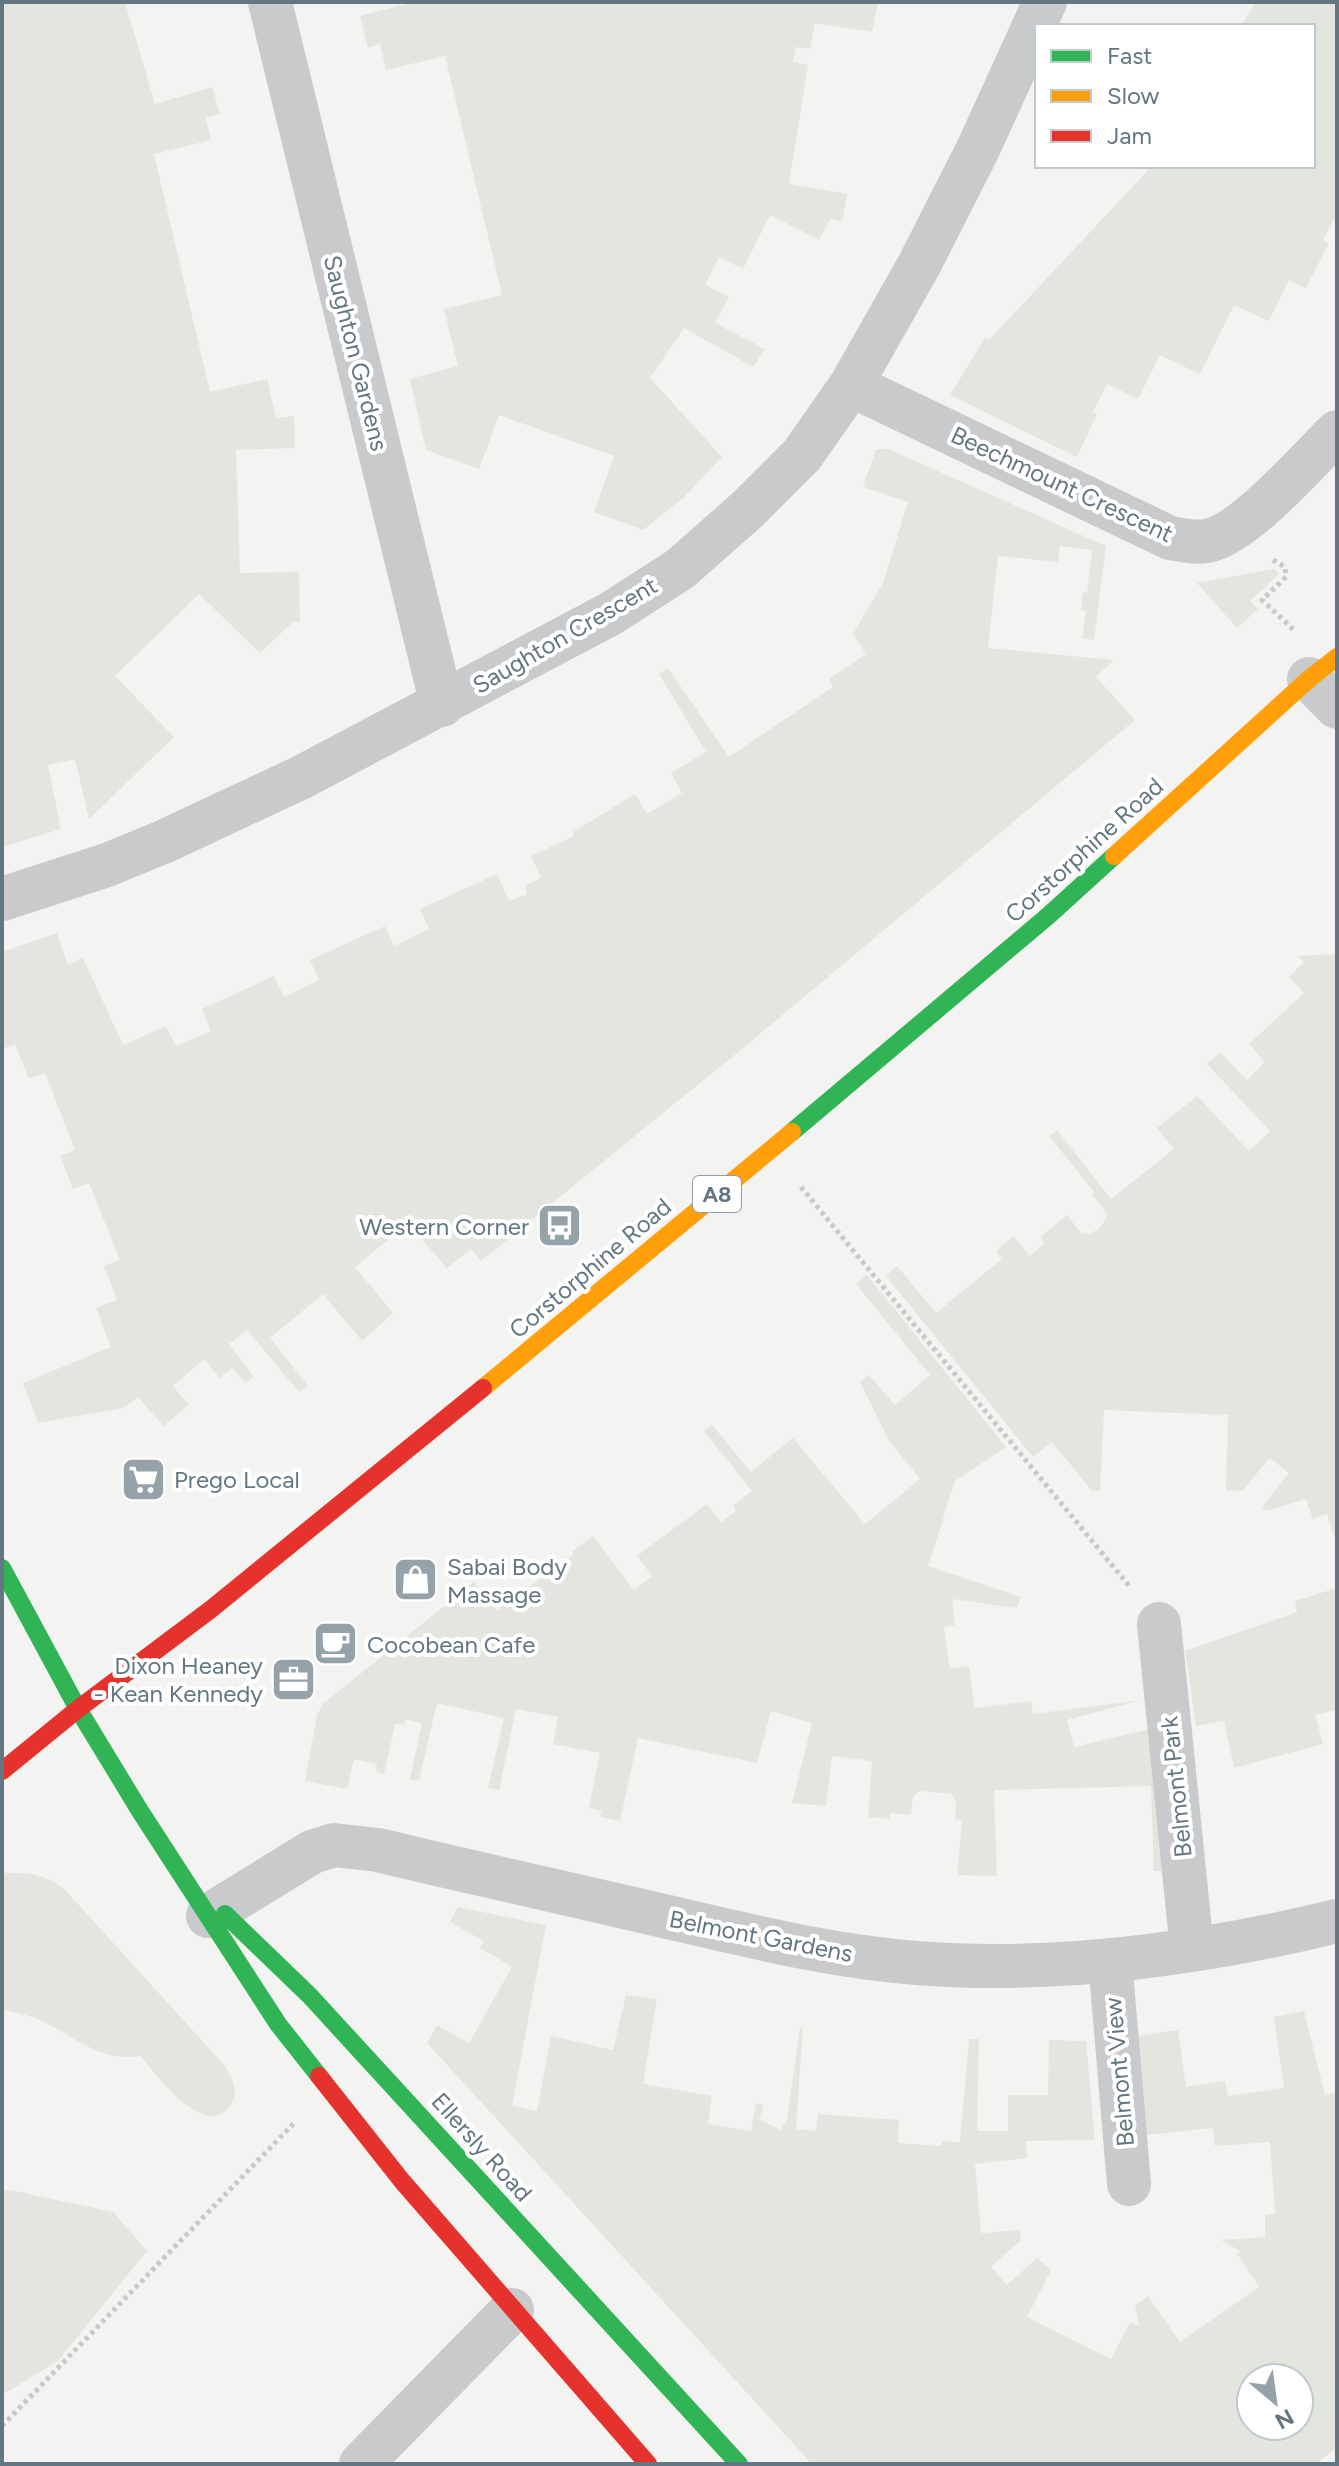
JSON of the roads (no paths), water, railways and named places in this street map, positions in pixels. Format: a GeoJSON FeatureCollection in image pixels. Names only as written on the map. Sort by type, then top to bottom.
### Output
{"type":"FeatureCollection","features":[{"type":"Feature","properties":{"kind":"street","name":"Saughton Gardens"},"geometry":{"type":"LineString","coordinates":[[270,2],[442,705]]}},
{"type":"Feature","properties":{"kind":"street","name":"Saughton Crescent"},"geometry":{"type":"LineString","coordinates":[[2,899],[107,865],[302,777],[610,614],[680,569],[748,509],[802,455],[851,385],[919,265],[978,149],[1042,3]]}},
{"type":"Feature","properties":{"kind":"street","name":"Beechmount Crescent"},"geometry":{"type":"LineString","coordinates":[[851,385],[1170,538],[1189,541],[1208,541],[1238,526],[1337,432]]}},
{"type":"Feature","properties":{"kind":"street","name":"Corstorphine Road"},"geometry":{"type":"LineString","coordinates":[[2,1771],[78,1709],[210,1610],[487,1385],[1048,916],[1328,677]]}},
{"type":"Feature","properties":{"kind":"street","name":"Ellersly Road"},"geometry":{"type":"LineString","coordinates":[[2,1568],[78,1709],[181,1872],[214,1912],[310,1996],[739,2464]]}},
{"type":"Feature","properties":{"kind":"street","name":"Belmont Park"},"geometry":{"type":"LineString","coordinates":[[1159,1624],[1192,1950]]}},
{"type":"Feature","properties":{"kind":"street","name":"Belmont Gardens"},"geometry":{"type":"LineString","coordinates":[[214,1912],[312,1852],[334,1845],[378,1850],[769,1941],[874,1958],[966,1965],[1110,1960],[1192,1950],[1337,1921]]}},
{"type":"Feature","properties":{"kind":"street","name":"Ellersly Road"},"geometry":{"type":"LineString","coordinates":[[214,1912],[278,2024],[330,2091],[512,2310],[648,2464]]}},
{"type":"Feature","properties":{"kind":"street","name":"Belmont View"},"geometry":{"type":"LineString","coordinates":[[1110,1960],[1129,2184]]}},
{"type":"Feature","properties":{"kind":"street"},"geometry":{"type":"LineString","coordinates":[[361,2464],[512,2310]]}},
{"type":"Feature","properties":{"kind":"place","name":"Western Corner"},"geometry":{"type":"Point","coordinates":[560,1226]}},
{"type":"Feature","properties":{"kind":"place","name":"Prego Local"},"geometry":{"type":"Point","coordinates":[143,1479]}},
{"type":"Feature","properties":{"kind":"place","name":"Sabai Body Massage"},"geometry":{"type":"Point","coordinates":[416,1580]}},
{"type":"Feature","properties":{"kind":"place","name":"Cocobean Cafe"},"geometry":{"type":"Point","coordinates":[336,1644]}},
{"type":"Feature","properties":{"kind":"place","name":"Dixon Heaney - Kean Kennedy"},"geometry":{"type":"Point","coordinates":[294,1679]}}]}
